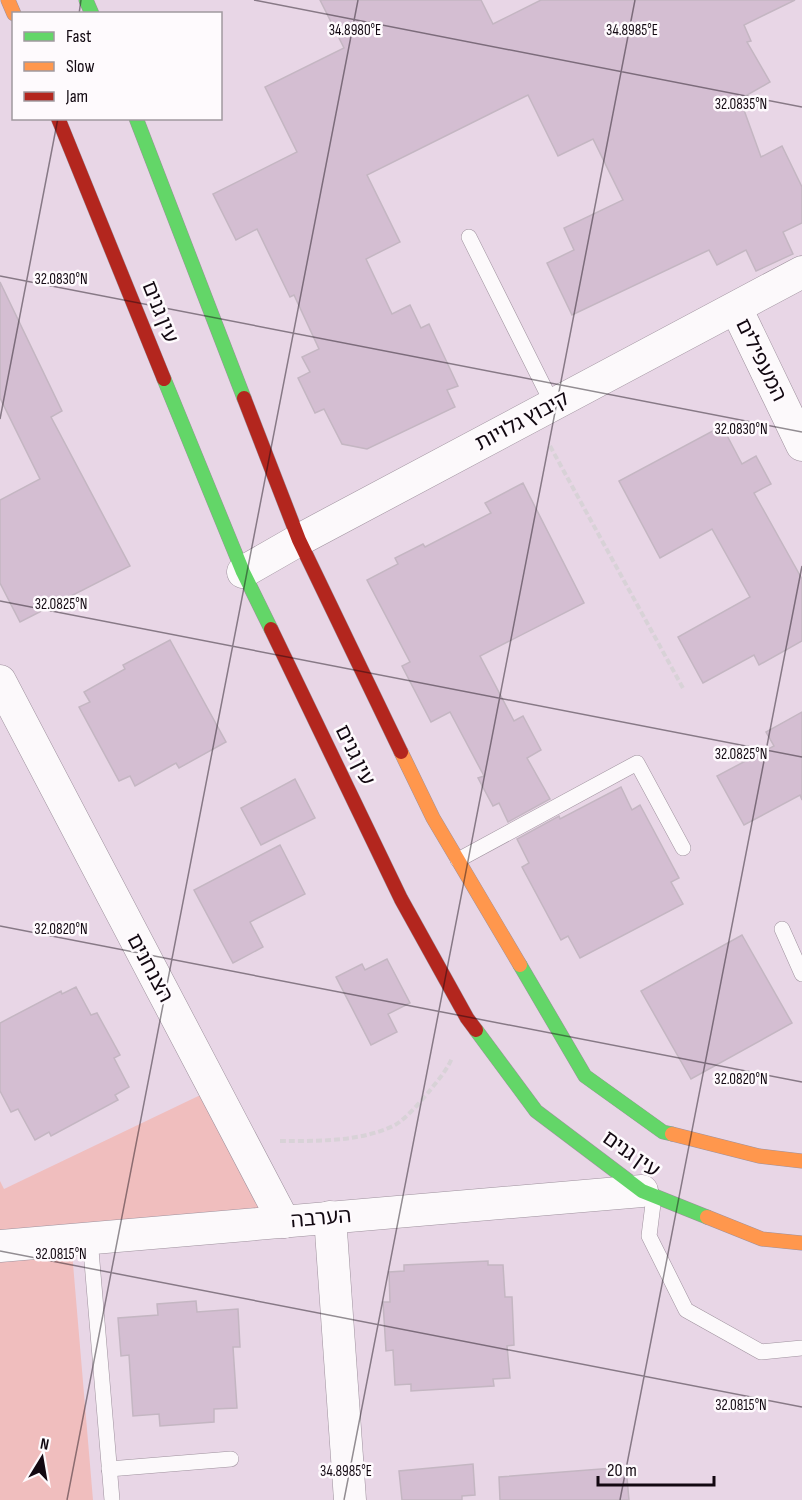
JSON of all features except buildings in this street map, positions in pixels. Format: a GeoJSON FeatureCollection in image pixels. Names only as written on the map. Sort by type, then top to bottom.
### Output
{"type":"FeatureCollection","features":[{"type":"Feature","properties":{"kind":"main road","name":"עין גנים"},"geometry":{"type":"LineString","coordinates":[[59,120],[243,572],[401,899],[467,1018],[536,1111],[648,1194],[762,1239],[802,1243]]}},
{"type":"Feature","properties":{"kind":"main road","name":"עין גנים"},"geometry":{"type":"LineString","coordinates":[[137,120],[299,540],[433,818],[585,1076],[663,1132],[759,1156],[802,1161]]}},
{"type":"Feature","properties":{"kind":"street","name":"קיבוץ גלויות"},"geometry":{"type":"LineString","coordinates":[[243,572],[802,272]]}},
{"type":"Feature","properties":{"kind":"street","name":"המעפילים"},"geometry":{"type":"LineString","coordinates":[[736,308],[802,445]]}},
{"type":"Feature","properties":{"kind":"street","name":"הצנחנים"},"geometry":{"type":"LineString","coordinates":[[0,681],[284,1222]]}},
{"type":"Feature","properties":{"kind":"street","name":"הערבה"},"geometry":{"type":"LineString","coordinates":[[0,1246],[330,1217],[648,1194]]}},
{"type":"Feature","properties":{"kind":"street"},"geometry":{"type":"LineString","coordinates":[[330,1217],[350,1500]]}},
{"type":"Feature","properties":{"kind":"lane"},"geometry":{"type":"LineString","coordinates":[[470,237],[543,410]]}},
{"type":"Feature","properties":{"kind":"lane"},"geometry":{"type":"LineString","coordinates":[[458,860],[637,763],[683,848]]}},
{"type":"Feature","properties":{"kind":"lane"},"geometry":{"type":"LineString","coordinates":[[782,929],[802,974]]}},
{"type":"Feature","properties":{"kind":"lane"},"geometry":{"type":"LineString","coordinates":[[648,1194],[649,1236],[686,1310],[760,1352],[802,1348]]}},
{"type":"Feature","properties":{"kind":"lane"},"geometry":{"type":"LineString","coordinates":[[90,1238],[112,1500]]}},
{"type":"Feature","properties":{"kind":"lane"},"geometry":{"type":"LineString","coordinates":[[109,1469],[231,1459]]}},
{"type":"Feature","properties":{"kind":"path"},"geometry":{"type":"LineString","coordinates":[[543,410],[684,690]]}},
{"type":"Feature","properties":{"kind":"path"},"geometry":{"type":"LineString","coordinates":[[241,1141],[320,1141],[360,1137],[396,1124],[422,1101],[448,1067],[467,1018]]}},
{"type":"Feature","properties":{"kind":"shaded area"},"geometry":{"type":"Polygon","coordinates":[[[213,1089],[284,1222],[71,1240],[93,1500],[0,1500],[0,1181],[4,1189],[213,1089]]]}},
{"type":"Feature","properties":{"kind":"traffic: fast"},"geometry":{"type":"LineString","coordinates":[[86,0],[91,12]]}},
{"type":"Feature","properties":{"kind":"traffic: fast"},"geometry":{"type":"LineString","coordinates":[[137,120],[244,398]]}},
{"type":"Feature","properties":{"kind":"traffic: fast"},"geometry":{"type":"LineString","coordinates":[[164,379],[243,572],[271,629]]}},
{"type":"Feature","properties":{"kind":"traffic: fast"},"geometry":{"type":"LineString","coordinates":[[520,965],[585,1076],[663,1132],[672,1134]]}},
{"type":"Feature","properties":{"kind":"traffic: fast"},"geometry":{"type":"LineString","coordinates":[[476,1030],[536,1111],[642,1191],[707,1217]]}},
{"type":"Feature","properties":{"kind":"traffic: slow"},"geometry":{"type":"LineString","coordinates":[[8,0],[13,12]]}},
{"type":"Feature","properties":{"kind":"traffic: slow"},"geometry":{"type":"LineString","coordinates":[[401,752],[433,818],[520,965]]}},
{"type":"Feature","properties":{"kind":"traffic: slow"},"geometry":{"type":"LineString","coordinates":[[672,1134],[759,1156],[802,1161]]}},
{"type":"Feature","properties":{"kind":"traffic: slow"},"geometry":{"type":"LineString","coordinates":[[707,1217],[762,1239],[802,1243]]}},
{"type":"Feature","properties":{"kind":"traffic: jam"},"geometry":{"type":"LineString","coordinates":[[59,120],[164,379]]}},
{"type":"Feature","properties":{"kind":"traffic: jam"},"geometry":{"type":"LineString","coordinates":[[244,398],[299,540],[401,752]]}},
{"type":"Feature","properties":{"kind":"traffic: jam"},"geometry":{"type":"LineString","coordinates":[[271,629],[401,899],[467,1018],[476,1030]]}}]}
